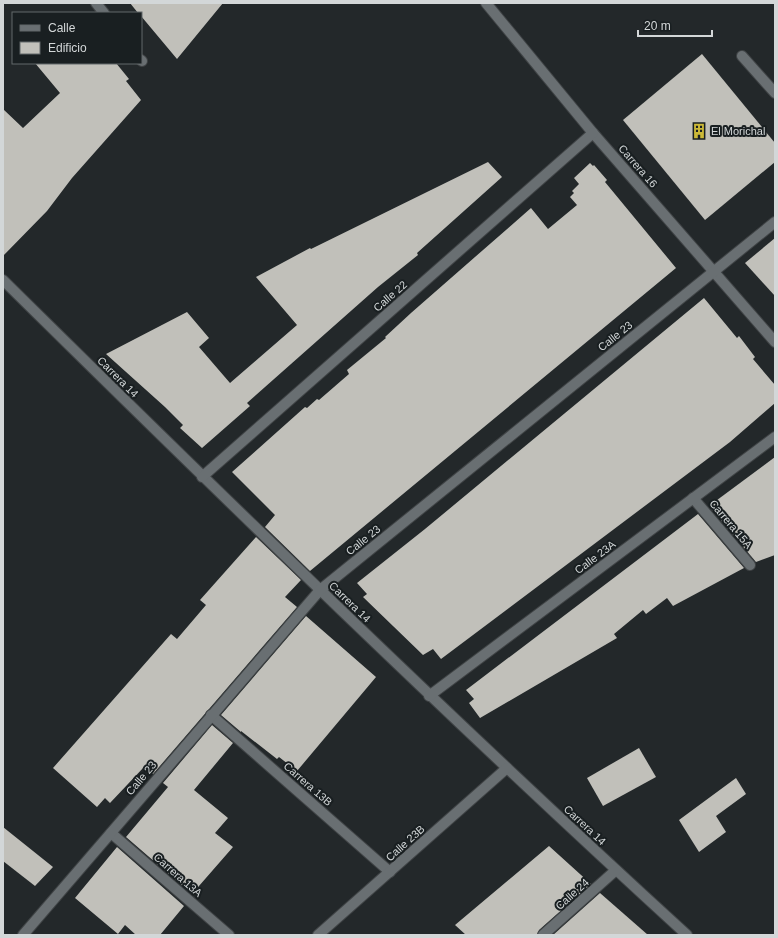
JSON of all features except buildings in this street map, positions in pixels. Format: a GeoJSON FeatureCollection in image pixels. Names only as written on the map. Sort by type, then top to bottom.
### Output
{"type":"FeatureCollection","features":[{"type":"Feature","properties":{"kind":"street"},"geometry":{"type":"LineString","coordinates":[[96,3],[103,12]]}},
{"type":"Feature","properties":{"kind":"street","name":"Carrera 16"},"geometry":{"type":"LineString","coordinates":[[486,3],[594,134],[715,271],[775,342]]}},
{"type":"Feature","properties":{"kind":"street"},"geometry":{"type":"LineString","coordinates":[[742,56],[775,93]]}},
{"type":"Feature","properties":{"kind":"street","name":"Calle 22"},"geometry":{"type":"LineString","coordinates":[[202,477],[594,134]]}},
{"type":"Feature","properties":{"kind":"street","name":"Calle 23"},"geometry":{"type":"LineString","coordinates":[[23,935],[320,590],[775,222]]}},
{"type":"Feature","properties":{"kind":"street","name":"Carrera 14"},"geometry":{"type":"LineString","coordinates":[[3,280],[202,477],[429,696],[687,935]]}},
{"type":"Feature","properties":{"kind":"street","name":"Calle 23A"},"geometry":{"type":"LineString","coordinates":[[429,696],[775,437]]}},
{"type":"Feature","properties":{"kind":"street","name":"Carrera 15A"},"geometry":{"type":"LineString","coordinates":[[693,498],[750,565]]}},
{"type":"Feature","properties":{"kind":"street","name":"Carrera 13B"},"geometry":{"type":"LineString","coordinates":[[211,715],[390,872]]}},
{"type":"Feature","properties":{"kind":"street","name":"Calle 23B"},"geometry":{"type":"LineString","coordinates":[[318,935],[507,768]]}},
{"type":"Feature","properties":{"kind":"street","name":"Carrera 13A"},"geometry":{"type":"LineString","coordinates":[[111,833],[229,935]]}},
{"type":"Feature","properties":{"kind":"street","name":"Calle 24"},"geometry":{"type":"LineString","coordinates":[[544,935],[616,870]]}},
{"type":"Feature","properties":{"kind":"place","name":"El Morichal"},"geometry":{"type":"Point","coordinates":[699,131]}}]}
